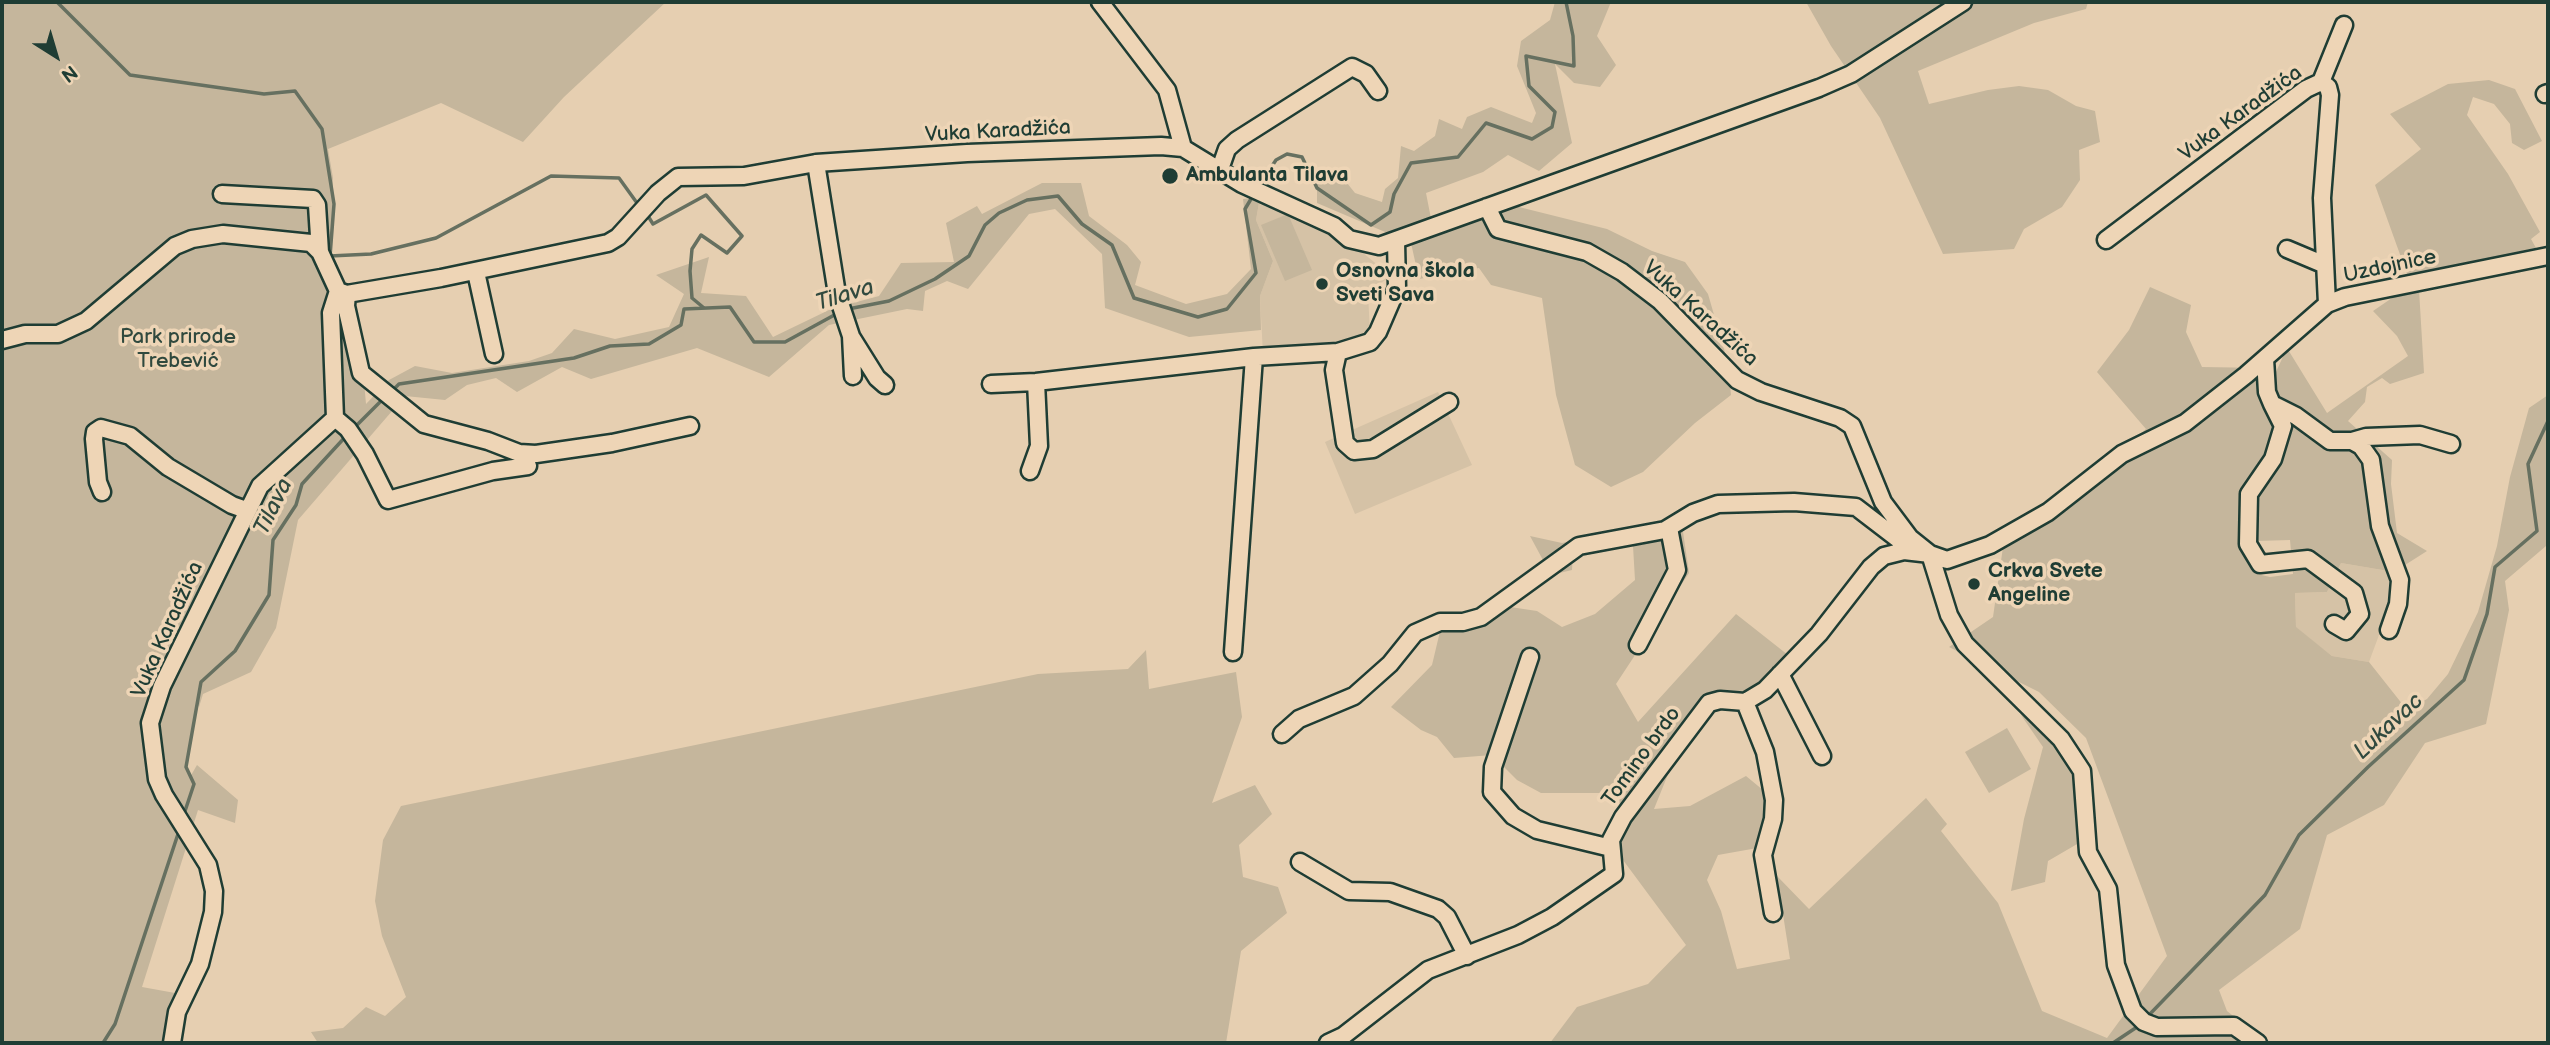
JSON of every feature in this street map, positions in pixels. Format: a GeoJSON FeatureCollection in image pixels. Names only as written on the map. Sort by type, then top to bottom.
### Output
{"type":"FeatureCollection","features":[{"type":"Feature","properties":{"kind":"street"},"geometry":{"type":"LineString","coordinates":[[1100,2],[1167,90],[1183,148]]}},
{"type":"Feature","properties":{"kind":"street","name":"Vuka Karadžića"},"geometry":{"type":"LineString","coordinates":[[343,293],[476,272],[608,243],[618,237],[658,193],[678,177],[744,176],[816,163],[967,153],[1161,146],[1183,148],[1242,184],[1334,226],[1358,242],[1379,246],[1851,74],[1963,2]]}},
{"type":"Feature","properties":{"kind":"street"},"geometry":{"type":"LineString","coordinates":[[2321,82],[2344,25]]}},
{"type":"Feature","properties":{"kind":"street"},"geometry":{"type":"LineString","coordinates":[[1220,169],[1227,149],[1237,139],[1352,66],[1366,74],[1378,91]]}},
{"type":"Feature","properties":{"kind":"street","name":"Vuka Karadžića"},"geometry":{"type":"LineString","coordinates":[[2106,240],[2306,89],[2321,82],[2328,88],[2330,95],[2322,198],[2327,304]]}},
{"type":"Feature","properties":{"kind":"street"},"geometry":{"type":"LineString","coordinates":[[816,163],[851,336],[853,376]]}},
{"type":"Feature","properties":{"kind":"street"},"geometry":{"type":"LineString","coordinates":[[222,194],[313,199],[317,205],[320,252]]}},
{"type":"Feature","properties":{"kind":"street","name":"Vuka Karadžića"},"geometry":{"type":"LineString","coordinates":[[1487,207],[1498,229],[1515,236],[1587,252],[1603,259],[1660,300],[1737,380],[1761,392],[1840,418],[1852,426],[1883,502],[1910,538],[1930,554]]}},
{"type":"Feature","properties":{"kind":"street"},"geometry":{"type":"LineString","coordinates":[[2,340],[25,334],[58,334],[86,321],[163,254],[192,239],[223,234],[311,243],[320,252],[343,293],[361,373],[424,424],[488,441],[519,453],[592,446],[690,426]]}},
{"type":"Feature","properties":{"kind":"street"},"geometry":{"type":"LineString","coordinates":[[991,384],[1036,382],[1254,357],[1338,352],[1370,342],[1378,332],[1397,288],[1396,241]]}},
{"type":"Feature","properties":{"kind":"street"},"geometry":{"type":"LineString","coordinates":[[2287,249],[2325,265]]}},
{"type":"Feature","properties":{"kind":"street","name":"Uzdojnice"},"geometry":{"type":"LineString","coordinates":[[2265,359],[2327,304],[2548,256]]}},
{"type":"Feature","properties":{"kind":"street"},"geometry":{"type":"LineString","coordinates":[[476,272],[494,354]]}},
{"type":"Feature","properties":{"kind":"street"},"geometry":{"type":"LineString","coordinates":[[343,293],[331,313],[346,429],[388,500],[493,471],[528,466]]}},
{"type":"Feature","properties":{"kind":"street"},"geometry":{"type":"LineString","coordinates":[[851,336],[877,378],[885,385]]}},
{"type":"Feature","properties":{"kind":"street"},"geometry":{"type":"LineString","coordinates":[[1338,352],[1334,370],[1340,417],[1345,443],[1354,451],[1373,449],[1449,402]]}},
{"type":"Feature","properties":{"kind":"street"},"geometry":{"type":"LineString","coordinates":[[1233,652],[1254,357]]}},
{"type":"Feature","properties":{"kind":"street"},"geometry":{"type":"LineString","coordinates":[[1282,734],[1298,719],[1354,696],[1390,664],[1415,632],[1440,622],[1463,622],[1481,617],[1579,546],[1669,528],[1693,513],[1718,503],[1739,501],[1848,506],[1865,512],[1903,543],[1947,560],[1958,558],[1990,545],[2048,512],[2122,454],[2185,423],[2265,359]]}},
{"type":"Feature","properties":{"kind":"street"},"geometry":{"type":"LineString","coordinates":[[2265,359],[2267,391],[2283,426],[2273,458],[2249,494],[2248,544],[2260,564],[2308,559],[2354,593],[2360,614],[2346,631],[2334,624]]}},
{"type":"Feature","properties":{"kind":"street"},"geometry":{"type":"LineString","coordinates":[[1030,471],[1039,446],[1036,382]]}},
{"type":"Feature","properties":{"kind":"street"},"geometry":{"type":"LineString","coordinates":[[2272,404],[2296,416],[2330,441],[2420,435],[2451,444]]}},
{"type":"Feature","properties":{"kind":"street"},"geometry":{"type":"LineString","coordinates":[[102,492],[98,482],[94,439],[95,432],[101,428],[130,436],[168,467],[232,505],[246,510]]}},
{"type":"Feature","properties":{"kind":"street","name":"Vuka Karadžića"},"geometry":{"type":"LineString","coordinates":[[172,1043],[177,1012],[200,964],[214,901],[208,865],[157,779],[152,764],[150,723],[162,686],[260,486],[346,429]]}},
{"type":"Feature","properties":{"kind":"street"},"geometry":{"type":"LineString","coordinates":[[2352,441],[2361,446],[2371,460],[2380,526],[2400,580],[2398,604],[2389,630]]}},
{"type":"Feature","properties":{"kind":"street"},"geometry":{"type":"LineString","coordinates":[[1638,645],[1677,570],[1669,528]]}},
{"type":"Feature","properties":{"kind":"street"},"geometry":{"type":"LineString","coordinates":[[1773,913],[1763,855],[1773,819],[1774,800],[1765,752],[1745,702],[1780,674],[1819,634],[1871,567],[1884,556],[1904,551],[1930,554]]}},
{"type":"Feature","properties":{"kind":"street"},"geometry":{"type":"LineString","coordinates":[[1930,554],[1949,615],[1965,644],[2061,738],[2082,771],[2088,852],[2108,889],[2116,965],[2133,1011],[2144,1022],[2157,1027],[2234,1026],[2258,1043]]}},
{"type":"Feature","properties":{"kind":"street"},"geometry":{"type":"LineString","coordinates":[[1530,657],[1490,776],[1492,792],[1513,816],[1537,830],[1611,848]]}},
{"type":"Feature","properties":{"kind":"street"},"geometry":{"type":"LineString","coordinates":[[1780,674],[1822,756]]}},
{"type":"Feature","properties":{"kind":"street","name":"Tomino brdo"},"geometry":{"type":"LineString","coordinates":[[1328,1043],[1343,1036],[1428,970],[1467,957],[1552,917],[1614,874],[1611,840],[1623,817],[1709,702],[1745,702]]}},
{"type":"Feature","properties":{"kind":"street"},"geometry":{"type":"LineString","coordinates":[[1300,862],[1349,891],[1390,892],[1438,909],[1447,917],[1467,957]]}},
{"type":"Feature","properties":{"kind":"shaded area","name":"Osnovna škola Sveti Sava"},"geometry":{"type":"Polygon","coordinates":[[[1260,197],[1297,213],[1357,248],[1391,276],[1368,292],[1370,335],[1331,349],[1263,355],[1260,296],[1273,261],[1256,220],[1260,197]]]}},
{"type":"Feature","properties":{"kind":"shaded area"},"geometry":{"type":"Polygon","coordinates":[[[1438,392],[1472,465],[1355,514],[1325,442],[1438,392]]]}},
{"type":"Feature","properties":{"kind":"shaded area"},"geometry":{"type":"Polygon","coordinates":[[[2341,563],[2394,572],[2405,565],[2369,662],[2332,656],[2296,628],[2295,593],[2327,592],[2341,563]]]}},
{"type":"Feature","properties":{"kind":"green space","name":"Park prirode Trebević"},"geometry":{"type":"Polygon","coordinates":[[[2,2],[666,2],[564,97],[523,142],[441,103],[328,149],[333,178],[332,256],[338,276],[347,287],[363,370],[366,404],[389,380],[415,366],[452,373],[529,361],[552,353],[574,329],[615,339],[669,327],[684,294],[656,275],[709,257],[701,293],[746,296],[773,337],[831,309],[879,296],[901,263],[954,262],[946,223],[977,206],[982,214],[1042,183],[1081,183],[1089,216],[1127,245],[1141,262],[1135,285],[1186,304],[1227,294],[1251,269],[1243,199],[1260,197],[1256,220],[1273,261],[1260,296],[1261,330],[1189,337],[1105,308],[1102,254],[1055,209],[1029,214],[968,289],[947,281],[925,291],[923,311],[907,309],[829,325],[769,377],[697,348],[591,379],[562,367],[517,392],[496,378],[467,385],[445,400],[405,396],[298,520],[276,628],[251,672],[203,694],[199,707],[197,703],[187,770],[190,777],[197,765],[238,800],[235,823],[198,810],[142,987],[175,993],[162,1043],[2,1043],[2,2]]]}},
{"type":"Feature","properties":{"kind":"green space"},"geometry":{"type":"Polygon","coordinates":[[[1555,2],[1611,2],[1597,36],[1616,65],[1600,87],[1574,83],[1555,64],[1572,143],[1539,171],[1508,155],[1483,172],[1426,193],[1434,234],[1515,206],[1607,229],[1652,251],[1685,262],[1708,294],[1728,363],[1731,395],[1695,423],[1643,472],[1611,487],[1575,465],[1556,395],[1542,298],[1491,285],[1479,268],[1419,279],[1411,243],[1317,203],[1317,178],[1339,173],[1355,193],[1382,202],[1385,189],[1398,178],[1401,146],[1414,151],[1435,136],[1439,119],[1462,129],[1467,117],[1491,107],[1532,123],[1536,113],[1517,66],[1521,41],[1550,20],[1555,2]]]}},
{"type":"Feature","properties":{"kind":"green space"},"geometry":{"type":"Polygon","coordinates":[[[1806,2],[2088,2],[2086,9],[2034,23],[1918,71],[1929,104],[1988,90],[2019,86],[2048,90],[2076,106],[2095,111],[2100,142],[2079,150],[2080,180],[2062,207],[2024,229],[2014,249],[1943,254],[1880,118],[1831,46],[1806,2]]]}},
{"type":"Feature","properties":{"kind":"green space"},"geometry":{"type":"Polygon","coordinates":[[[2489,80],[2515,89],[2542,141],[2524,150],[2512,143],[2510,124],[2494,104],[2473,97],[2467,115],[2508,174],[2540,232],[2531,239],[2536,248],[2418,273],[2424,373],[2390,384],[2382,378],[2367,387],[2365,402],[2348,421],[2392,460],[2391,484],[2397,533],[2427,551],[2394,572],[2341,563],[2327,592],[2295,593],[2296,627],[2332,656],[2369,662],[2407,710],[2427,699],[2448,674],[2478,612],[2497,546],[2510,477],[2529,408],[2548,395],[2546,546],[2505,581],[2509,610],[2486,724],[2425,743],[2384,805],[2327,835],[2300,929],[2219,990],[2227,1011],[2267,1043],[1550,1043],[1577,1007],[1648,984],[1686,945],[1623,860],[1619,793],[1541,793],[1517,780],[1492,755],[1454,758],[1437,737],[1421,730],[1391,707],[1432,665],[1442,623],[1490,604],[1537,611],[1562,627],[1595,614],[1635,580],[1633,546],[1573,552],[1572,570],[1551,575],[1530,536],[1562,543],[1681,518],[1689,573],[1616,684],[1638,722],[1736,614],[1788,655],[1744,698],[1720,693],[1675,757],[1654,809],[1690,806],[1746,776],[1769,795],[1774,845],[1718,855],[1707,880],[1721,911],[1737,969],[1790,959],[1777,876],[1809,909],[1926,798],[1947,824],[1941,831],[1998,903],[2042,1011],[2107,1038],[2167,956],[2086,738],[2039,692],[1949,647],[1993,617],[2003,547],[2146,429],[2097,372],[2129,330],[2150,287],[2191,305],[2186,332],[2202,367],[2265,368],[2275,374],[2287,348],[2327,413],[2408,356],[2397,336],[2373,311],[2411,285],[2375,185],[2421,149],[2390,114],[2448,84],[2489,80]],[[2290,540],[2256,541],[2257,574],[2270,577],[2293,574],[2290,540]]]}},
{"type":"Feature","properties":{"kind":"green space"},"geometry":{"type":"Polygon","coordinates":[[[1288,214],[1312,270],[1285,281],[1261,225],[1288,214]]]}},
{"type":"Feature","properties":{"kind":"green space"},"geometry":{"type":"Polygon","coordinates":[[[1146,650],[1149,689],[1236,672],[1242,717],[1212,803],[1255,785],[1272,814],[1239,845],[1243,877],[1278,887],[1287,913],[1241,951],[1226,1043],[318,1043],[311,1032],[343,1028],[366,1007],[385,1016],[406,997],[382,936],[375,901],[383,840],[401,806],[1038,674],[1128,669],[1146,650]]]}},
{"type":"Feature","properties":{"kind":"green space"},"geometry":{"type":"Polygon","coordinates":[[[2021,715],[2054,737],[2081,785],[2084,840],[2048,861],[2045,882],[2011,891],[2024,819],[2043,747],[2021,715]]]}},
{"type":"Feature","properties":{"kind":"green space"},"geometry":{"type":"Polygon","coordinates":[[[2007,728],[2031,769],[1989,793],[1965,752],[2007,728]]]}},
{"type":"Feature","properties":{"kind":"waterway"},"geometry":{"type":"LineString","coordinates":[[57,2],[130,75],[264,94],[295,91],[322,129],[334,204],[330,256],[371,254],[436,238],[551,176],[619,178],[637,203]]}},
{"type":"Feature","properties":{"kind":"waterway","name":"Tilava"},"geometry":{"type":"LineString","coordinates":[[1258,187],[1276,160],[1287,154],[1302,157],[1317,188],[1371,225],[1390,212],[1394,194],[1411,163],[1458,157],[1486,123],[1532,139],[1552,127],[1555,112],[1529,86],[1526,56],[1574,66],[1573,36],[1566,2]]}},
{"type":"Feature","properties":{"kind":"waterway","name":"Tilava"},"geometry":{"type":"LineString","coordinates":[[848,309],[889,301],[935,279],[969,256],[985,225],[999,213],[1027,200],[1058,196],[1082,224],[1112,245],[1134,298],[1198,317],[1227,309],[1256,273],[1245,209],[1254,194]]}},
{"type":"Feature","properties":{"kind":"waterway"},"geometry":{"type":"LineString","coordinates":[[648,216],[653,224],[706,195],[742,236],[727,253],[701,235],[692,249],[692,298],[704,308]]}},
{"type":"Feature","properties":{"kind":"waterway","name":"Tilava"},"geometry":{"type":"LineString","coordinates":[[392,391],[399,384],[574,358],[610,346],[649,344],[681,325],[684,309],[730,307],[754,342],[785,342],[838,313]]}},
{"type":"Feature","properties":{"kind":"waterway","name":"Tilava"},"geometry":{"type":"LineString","coordinates":[[352,430],[384,398]]}},
{"type":"Feature","properties":{"kind":"waterway","name":"Lukavac"},"geometry":{"type":"LineString","coordinates":[[2149,1015],[2265,895],[2299,835],[2368,767],[2464,680],[2487,614],[2495,567],[2537,531],[2528,464],[2548,421]]}},
{"type":"Feature","properties":{"kind":"waterway","name":"Tilava"},"geometry":{"type":"LineString","coordinates":[[183,817],[194,784],[186,767],[201,682],[235,651],[269,595],[273,540],[296,505],[302,484],[347,435]]}},
{"type":"Feature","properties":{"kind":"waterway","name":"Tilava"},"geometry":{"type":"LineString","coordinates":[[103,1043],[115,1024],[180,828]]}},
{"type":"Feature","properties":{"kind":"waterway","name":"Lukavac"},"geometry":{"type":"LineString","coordinates":[[2113,1043],[2137,1027]]}},
{"type":"Feature","properties":{"kind":"place","name":"Ambulanta Tilava"},"geometry":{"type":"Point","coordinates":[1170,176]}},
{"type":"Feature","properties":{"kind":"place","name":"Osnovna škola Sveti Sava"},"geometry":{"type":"Point","coordinates":[1322,284]}},
{"type":"Feature","properties":{"kind":"place","name":"Crkva Svete Angeline"},"geometry":{"type":"Point","coordinates":[1974,584]}}]}
